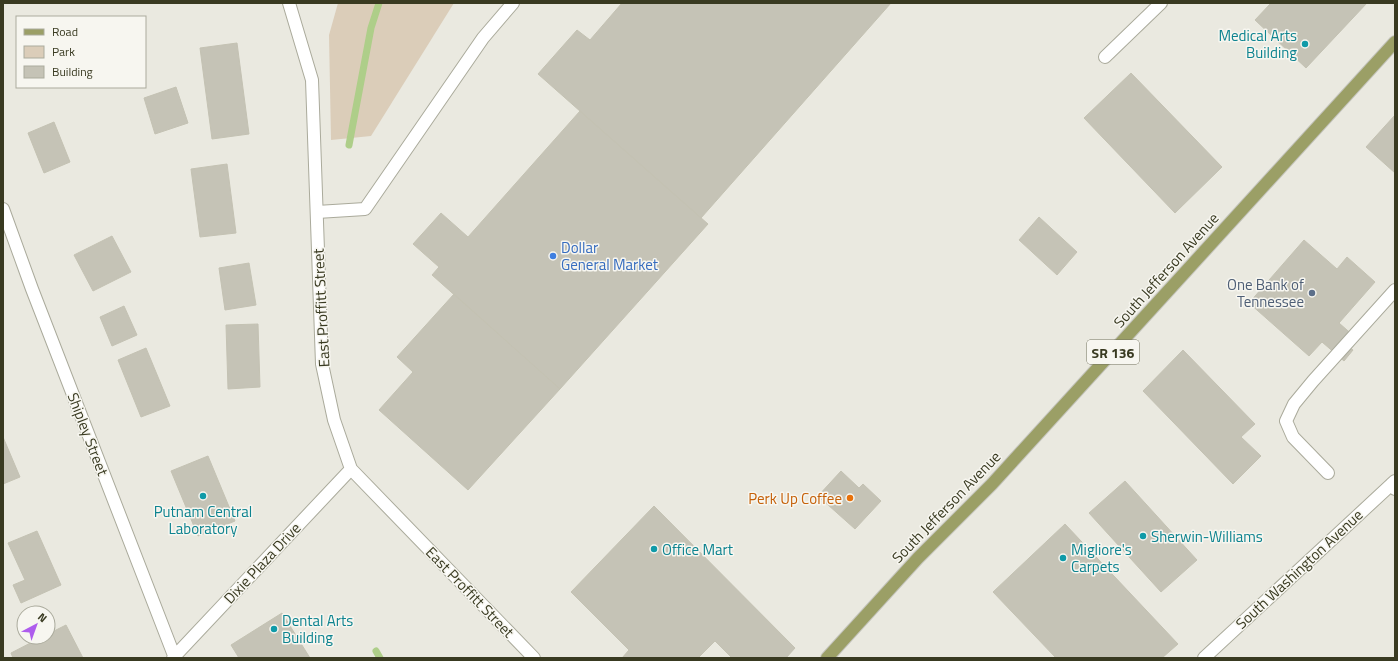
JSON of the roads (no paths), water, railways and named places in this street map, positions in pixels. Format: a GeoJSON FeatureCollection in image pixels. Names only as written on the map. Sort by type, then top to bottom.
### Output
{"type":"FeatureCollection","features":[{"type":"Feature","properties":{"kind":"main road","name":"South Jefferson Avenue"},"geometry":{"type":"LineString","coordinates":[[827,658],[918,558],[992,484],[1395,42]]}},
{"type":"Feature","properties":{"kind":"street","name":"East Proffitt Street"},"geometry":{"type":"LineString","coordinates":[[289,3],[312,80],[322,364],[334,420],[351,468],[534,658]]}},
{"type":"Feature","properties":{"kind":"street"},"geometry":{"type":"LineString","coordinates":[[317,212],[365,209],[483,38],[513,3]]}},
{"type":"Feature","properties":{"kind":"street"},"geometry":{"type":"LineString","coordinates":[[1105,57],[1161,3]]}},
{"type":"Feature","properties":{"kind":"street","name":"Shipley Street"},"geometry":{"type":"LineString","coordinates":[[3,209],[34,297],[174,658]]}},
{"type":"Feature","properties":{"kind":"street"},"geometry":{"type":"LineString","coordinates":[[1328,473],[1293,437],[1286,422],[1294,404],[1303,392],[1395,290]]}},
{"type":"Feature","properties":{"kind":"street","name":"Dixie Plaza Drive"},"geometry":{"type":"LineString","coordinates":[[174,658],[351,468]]}},
{"type":"Feature","properties":{"kind":"street","name":"South Washington Avenue"},"geometry":{"type":"LineString","coordinates":[[1204,658],[1394,485]]}},
{"type":"Feature","properties":{"kind":"waterway"},"geometry":{"type":"LineString","coordinates":[[349,145],[371,28],[379,3]]}},
{"type":"Feature","properties":{"kind":"waterway"},"geometry":{"type":"LineString","coordinates":[[376,651],[380,658]]}},
{"type":"Feature","properties":{"kind":"place","name":"Medical Arts Building"},"geometry":{"type":"Point","coordinates":[1305,44]}},
{"type":"Feature","properties":{"kind":"place","name":"Dollar General Market"},"geometry":{"type":"Point","coordinates":[553,256]}},
{"type":"Feature","properties":{"kind":"place","name":"One Bank of Tennessee"},"geometry":{"type":"Point","coordinates":[1312,293]}},
{"type":"Feature","properties":{"kind":"place","name":"Putnam Central Laboratory"},"geometry":{"type":"Point","coordinates":[203,496]}},
{"type":"Feature","properties":{"kind":"place","name":"Perk Up Coffee"},"geometry":{"type":"Point","coordinates":[850,498]}},
{"type":"Feature","properties":{"kind":"place","name":"Sherwin-Williams"},"geometry":{"type":"Point","coordinates":[1143,536]}},
{"type":"Feature","properties":{"kind":"place","name":"Office Mart"},"geometry":{"type":"Point","coordinates":[654,549]}},
{"type":"Feature","properties":{"kind":"place","name":"Migliore's Carpets"},"geometry":{"type":"Point","coordinates":[1063,558]}},
{"type":"Feature","properties":{"kind":"place","name":"Dental Arts Building"},"geometry":{"type":"Point","coordinates":[274,629]}}]}
